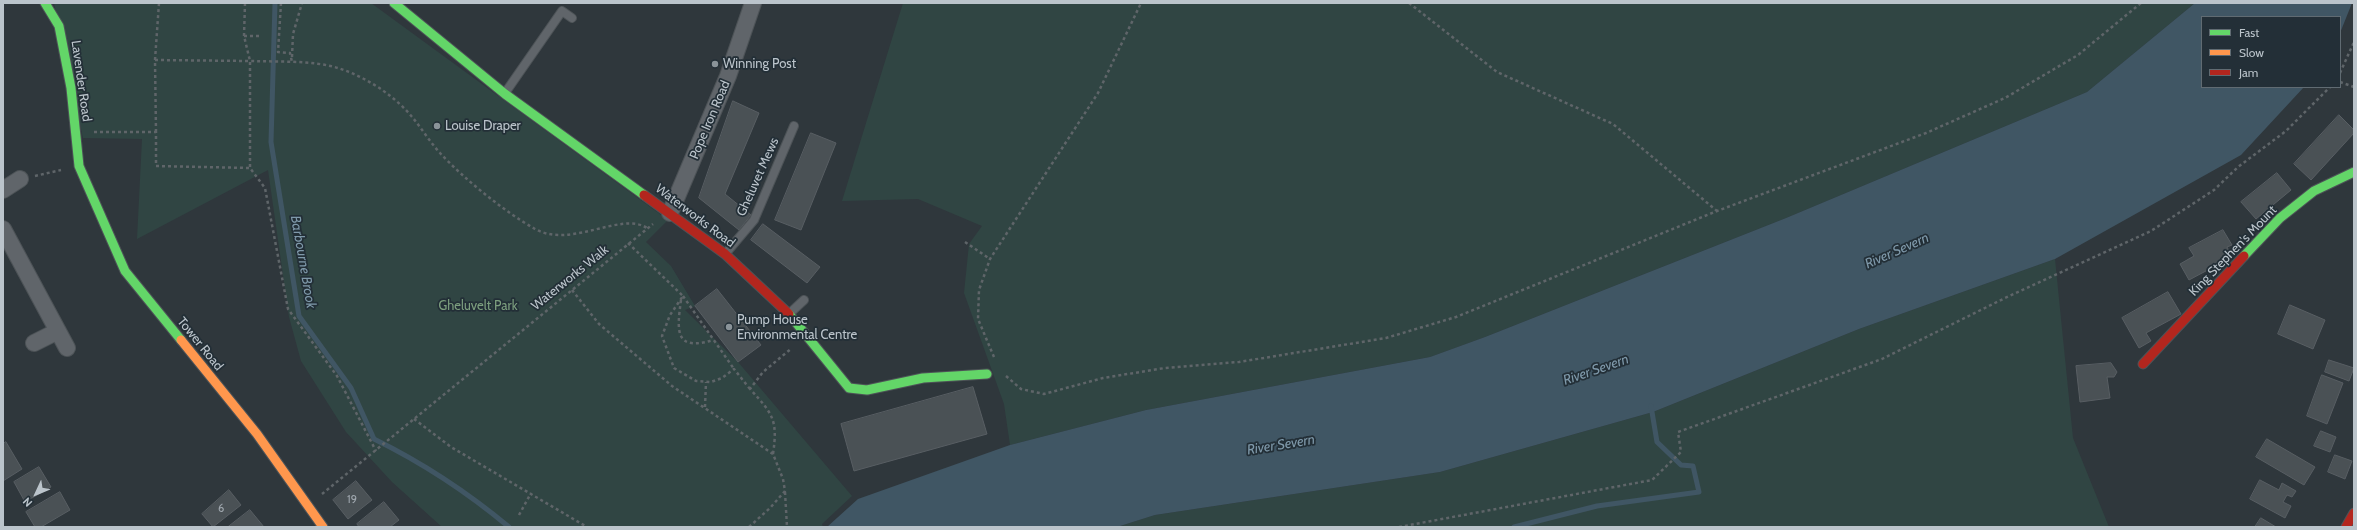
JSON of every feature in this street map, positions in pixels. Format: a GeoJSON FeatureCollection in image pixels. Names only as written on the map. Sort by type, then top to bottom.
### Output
{"type":"FeatureCollection","features":[{"type":"Feature","properties":{"kind":"street","name":"Lavender Road"},"geometry":{"type":"LineString","coordinates":[[45,3],[59,26],[71,88],[79,166]]}},
{"type":"Feature","properties":{"kind":"street","name":"Waterworks Road"},"geometry":{"type":"LineString","coordinates":[[394,3],[505,94],[726,254],[789,314],[808,335],[849,388],[867,390],[923,378],[987,374]]}},
{"type":"Feature","properties":{"kind":"street","name":"Pope Iron Road"},"geometry":{"type":"LineString","coordinates":[[670,214],[728,76],[753,3]]}},
{"type":"Feature","properties":{"kind":"street","name":"Tower Road"},"geometry":{"type":"LineString","coordinates":[[79,166],[125,271],[257,434],[323,527]]}},
{"type":"Feature","properties":{"kind":"street","name":"King Stephen's Mount"},"geometry":{"type":"LineString","coordinates":[[2143,364],[2280,218],[2314,191],[2354,172]]}},
{"type":"Feature","properties":{"kind":"street"},"geometry":{"type":"LineString","coordinates":[[3,190],[20,179]]}},
{"type":"Feature","properties":{"kind":"street"},"geometry":{"type":"LineString","coordinates":[[3,229],[67,348]]}},
{"type":"Feature","properties":{"kind":"street"},"geometry":{"type":"LineString","coordinates":[[34,343],[58,331]]}},
{"type":"Feature","properties":{"kind":"street"},"geometry":{"type":"LineString","coordinates":[[2346,527],[2353,517]]}},
{"type":"Feature","properties":{"kind":"lane"},"geometry":{"type":"LineString","coordinates":[[505,94],[562,11],[572,18]]}},
{"type":"Feature","properties":{"kind":"lane","name":"Gheluvet Mews"},"geometry":{"type":"LineString","coordinates":[[726,254],[754,220],[794,126]]}},
{"type":"Feature","properties":{"kind":"lane"},"geometry":{"type":"LineString","coordinates":[[789,314],[804,300]]}},
{"type":"Feature","properties":{"kind":"path"},"geometry":{"type":"LineString","coordinates":[[159,3],[155,60],[156,166],[250,168]]}},
{"type":"Feature","properties":{"kind":"path"},"geometry":{"type":"LineString","coordinates":[[245,3],[244,36],[250,61],[250,168],[265,188],[288,310],[337,376],[376,450]]}},
{"type":"Feature","properties":{"kind":"path"},"geometry":{"type":"LineString","coordinates":[[281,3],[278,52],[290,53],[292,62]]}},
{"type":"Feature","properties":{"kind":"path"},"geometry":{"type":"LineString","coordinates":[[292,62],[293,34],[302,3]]}},
{"type":"Feature","properties":{"kind":"path"},"geometry":{"type":"LineString","coordinates":[[995,358],[978,319],[979,290],[990,259],[1098,93],[1141,3]]}},
{"type":"Feature","properties":{"kind":"path"},"geometry":{"type":"LineString","coordinates":[[1409,3],[1497,72],[1613,124],[1717,211]]}},
{"type":"Feature","properties":{"kind":"path"},"geometry":{"type":"LineString","coordinates":[[1001,371],[1021,389],[1044,394],[1103,378],[1165,368],[1239,362],[1386,338],[1456,317],[1717,211],[1926,133],[2005,98],[2078,55],[2141,3]]}},
{"type":"Feature","properties":{"kind":"path"},"geometry":{"type":"LineString","coordinates":[[244,36],[262,36]]}},
{"type":"Feature","properties":{"kind":"path"},"geometry":{"type":"LineString","coordinates":[[2341,71],[2354,42]]}},
{"type":"Feature","properties":{"kind":"path"},"geometry":{"type":"LineString","coordinates":[[155,60],[292,62],[337,68],[366,80],[389,94],[412,116],[440,153],[472,183],[536,230],[559,235],[591,232],[620,223],[639,223],[647,228]]}},
{"type":"Feature","properties":{"kind":"path"},"geometry":{"type":"LineString","coordinates":[[2341,82],[2354,87]]}},
{"type":"Feature","properties":{"kind":"path"},"geometry":{"type":"LineString","coordinates":[[1399,527],[1652,480],[1662,468],[1680,452],[1678,432],[1882,359],[2005,298],[2151,231],[2214,190],[2238,167],[2286,130],[2329,88]]}},
{"type":"Feature","properties":{"kind":"path"},"geometry":{"type":"LineString","coordinates":[[75,132],[156,132]]}},
{"type":"Feature","properties":{"kind":"path"},"geometry":{"type":"LineString","coordinates":[[20,179],[79,166]]}},
{"type":"Feature","properties":{"kind":"path","name":"Waterworks Walk"},"geometry":{"type":"LineString","coordinates":[[307,506],[628,243],[647,228],[670,214]]}},
{"type":"Feature","properties":{"kind":"path"},"geometry":{"type":"LineString","coordinates":[[965,242],[990,259]]}},
{"type":"Feature","properties":{"kind":"path"},"geometry":{"type":"LineString","coordinates":[[628,243],[682,298],[734,369],[767,408],[777,430],[773,454],[783,479],[787,527]]}},
{"type":"Feature","properties":{"kind":"path"},"geometry":{"type":"LineString","coordinates":[[572,289],[598,324],[672,386],[773,454]]}},
{"type":"Feature","properties":{"kind":"path"},"geometry":{"type":"LineString","coordinates":[[682,298],[678,321],[680,334],[685,342],[691,345],[714,340]]}},
{"type":"Feature","properties":{"kind":"path"},"geometry":{"type":"LineString","coordinates":[[682,298],[670,314],[662,336],[674,368],[696,381],[706,382],[722,378],[734,369]]}},
{"type":"Feature","properties":{"kind":"path"},"geometry":{"type":"LineString","coordinates":[[750,389],[763,372],[808,335]]}},
{"type":"Feature","properties":{"kind":"path"},"geometry":{"type":"LineString","coordinates":[[705,407],[706,382]]}},
{"type":"Feature","properties":{"kind":"path"},"geometry":{"type":"LineString","coordinates":[[414,419],[451,447],[587,527]]}},
{"type":"Feature","properties":{"kind":"path"},"geometry":{"type":"LineString","coordinates":[[749,527],[770,508],[784,491]]}},
{"type":"Feature","properties":{"kind":"path"},"geometry":{"type":"LineString","coordinates":[[519,515],[531,493]]}},
{"type":"Feature","properties":{"kind":"green space","name":"Gheluvelt Park"},"geometry":{"type":"Polygon","coordinates":[[[54,3],[371,3],[668,220],[646,242],[671,266],[695,306],[685,310],[738,362],[852,496],[822,524],[823,527],[442,527],[392,482],[346,432],[301,361],[289,317],[268,170],[137,239],[142,139],[83,138],[54,3]]]}},
{"type":"Feature","properties":{"kind":"green space"},"geometry":{"type":"Polygon","coordinates":[[[903,3],[2195,3],[2087,92],[1786,218],[1485,337],[1430,357],[1146,410],[1010,445],[1004,404],[964,293],[969,244],[982,226],[918,199],[842,201],[903,3]]]}},
{"type":"Feature","properties":{"kind":"green space"},"geometry":{"type":"Polygon","coordinates":[[[2055,259],[2073,438],[2109,527],[1117,527],[1155,515],[1440,472],[1653,412],[1859,329],[2055,259]]]}},
{"type":"Feature","properties":{"kind":"water","name":"River Severn"},"geometry":{"type":"Polygon","coordinates":[[[2195,3],[2352,3],[2341,30],[2341,16],[2201,16],[2201,88],[2303,88],[2241,155],[2055,259],[1859,329],[1653,412],[1440,472],[1155,515],[1117,527],[827,527],[858,499],[1010,445],[1146,410],[1430,357],[1485,337],[1786,218],[2087,92],[2195,3]]]}},
{"type":"Feature","properties":{"kind":"building"},"geometry":{"type":"Polygon","coordinates":[[[733,101],[759,113],[725,194],[751,215],[739,230],[699,198],[733,101]]]}},
{"type":"Feature","properties":{"kind":"building"},"geometry":{"type":"Polygon","coordinates":[[[2339,115],[2354,130],[2354,133],[2311,180],[2294,164],[2339,115]]]}},
{"type":"Feature","properties":{"kind":"building"},"geometry":{"type":"Polygon","coordinates":[[[811,133],[836,143],[801,230],[775,220],[811,133]]]}},
{"type":"Feature","properties":{"kind":"building"},"geometry":{"type":"Polygon","coordinates":[[[2277,173],[2291,190],[2256,219],[2241,202],[2277,173]]]}},
{"type":"Feature","properties":{"kind":"building"},"geometry":{"type":"Polygon","coordinates":[[[763,224],[820,267],[807,283],[751,240],[763,224]]]}},
{"type":"Feature","properties":{"kind":"building"},"geometry":{"type":"Polygon","coordinates":[[[2223,230],[2232,245],[2227,247],[2232,257],[2189,280],[2180,264],[2194,256],[2189,248],[2223,230]]]}},
{"type":"Feature","properties":{"kind":"building","name":"Pump House Environmental Centre"},"geometry":{"type":"Polygon","coordinates":[[[717,289],[761,345],[738,362],[695,306],[717,289]]]}},
{"type":"Feature","properties":{"kind":"building"},"geometry":{"type":"Polygon","coordinates":[[[2168,292],[2181,314],[2146,333],[2151,341],[2139,348],[2122,318],[2168,292]]]}},
{"type":"Feature","properties":{"kind":"building"},"geometry":{"type":"Polygon","coordinates":[[[2290,305],[2325,320],[2313,349],[2278,334],[2290,305]]]}},
{"type":"Feature","properties":{"kind":"building"},"geometry":{"type":"Polygon","coordinates":[[[2329,360],[2354,368],[2349,381],[2325,372],[2329,360]]]}},
{"type":"Feature","properties":{"kind":"building"},"geometry":{"type":"Polygon","coordinates":[[[2111,363],[2117,372],[2114,377],[2107,377],[2110,398],[2080,402],[2076,366],[2111,363]]]}},
{"type":"Feature","properties":{"kind":"building"},"geometry":{"type":"Polygon","coordinates":[[[2322,375],[2343,383],[2327,424],[2307,416],[2322,375]]]}},
{"type":"Feature","properties":{"kind":"building"},"geometry":{"type":"Polygon","coordinates":[[[973,387],[987,434],[854,471],[841,424],[973,387]]]}},
{"type":"Feature","properties":{"kind":"building"},"geometry":{"type":"Polygon","coordinates":[[[2321,431],[2336,437],[2330,452],[2314,446],[2321,431]]]}},
{"type":"Feature","properties":{"kind":"building"},"geometry":{"type":"Polygon","coordinates":[[[2267,439],[2315,467],[2304,485],[2256,457],[2267,439]]]}},
{"type":"Feature","properties":{"kind":"building"},"geometry":{"type":"Polygon","coordinates":[[[6,442],[22,469],[3,481],[3,444],[6,442]]]}},
{"type":"Feature","properties":{"kind":"building"},"geometry":{"type":"Polygon","coordinates":[[[2335,455],[2352,461],[2345,479],[2328,472],[2335,455]]]}},
{"type":"Feature","properties":{"kind":"building"},"geometry":{"type":"Polygon","coordinates":[[[39,467],[51,487],[25,502],[14,482],[39,467]]]}},
{"type":"Feature","properties":{"kind":"building"},"geometry":{"type":"Polygon","coordinates":[[[2260,480],[2279,490],[2282,483],[2296,491],[2292,497],[2287,495],[2283,502],[2291,506],[2285,518],[2250,499],[2260,480]]]}},
{"type":"Feature","properties":{"kind":"building"},"geometry":{"type":"Polygon","coordinates":[[[356,481],[372,500],[348,519],[333,500],[356,481]]]}},
{"type":"Feature","properties":{"kind":"building"},"geometry":{"type":"Polygon","coordinates":[[[229,490],[241,505],[213,527],[202,514],[229,490]]]}},
{"type":"Feature","properties":{"kind":"building"},"geometry":{"type":"Polygon","coordinates":[[[60,492],[70,510],[41,527],[35,527],[26,512],[60,492]]]}},
{"type":"Feature","properties":{"kind":"building"},"geometry":{"type":"Polygon","coordinates":[[[384,502],[399,520],[390,527],[359,527],[357,524],[384,502]]]}},
{"type":"Feature","properties":{"kind":"building"},"geometry":{"type":"Polygon","coordinates":[[[250,510],[264,527],[228,527],[250,510]]]}},
{"type":"Feature","properties":{"kind":"building"},"geometry":{"type":"Polygon","coordinates":[[[2261,518],[2276,527],[2255,527],[2261,518]]]}},
{"type":"Feature","properties":{"kind":"waterway","name":"Barbourne Brook"},"geometry":{"type":"LineString","coordinates":[[275,3],[271,142],[299,316],[351,388],[374,439],[410,458],[461,490],[509,527]]}},
{"type":"Feature","properties":{"kind":"waterway"},"geometry":{"type":"LineString","coordinates":[[1514,527],[1597,506],[1699,492],[1693,466],[1681,465],[1657,442],[1651,406]]}},
{"type":"Feature","properties":{"kind":"traffic: fast"},"geometry":{"type":"LineString","coordinates":[[45,3],[59,26],[71,88],[79,166],[125,271],[181,340]]}},
{"type":"Feature","properties":{"kind":"traffic: fast"},"geometry":{"type":"LineString","coordinates":[[394,3],[505,94],[644,195]]}},
{"type":"Feature","properties":{"kind":"traffic: fast"},"geometry":{"type":"LineString","coordinates":[[2244,256],[2280,218],[2314,191],[2354,172]]}},
{"type":"Feature","properties":{"kind":"traffic: fast"},"geometry":{"type":"LineString","coordinates":[[789,314],[849,388],[867,390],[923,378],[987,374]]}},
{"type":"Feature","properties":{"kind":"traffic: slow"},"geometry":{"type":"LineString","coordinates":[[181,340],[257,434],[323,527]]}},
{"type":"Feature","properties":{"kind":"traffic: jam"},"geometry":{"type":"LineString","coordinates":[[644,195],[725,254],[789,314]]}},
{"type":"Feature","properties":{"kind":"traffic: jam"},"geometry":{"type":"LineString","coordinates":[[2143,364],[2244,256]]}},
{"type":"Feature","properties":{"kind":"traffic: jam"},"geometry":{"type":"LineString","coordinates":[[2346,527],[2354,513]]}},
{"type":"Feature","properties":{"kind":"place","name":"Winning Post"},"geometry":{"type":"Point","coordinates":[715,64]}},
{"type":"Feature","properties":{"kind":"place","name":"Louise Draper"},"geometry":{"type":"Point","coordinates":[437,126]}},
{"type":"Feature","properties":{"kind":"place","name":"Pump House Environmental Centre"},"geometry":{"type":"Point","coordinates":[729,327]}}]}
